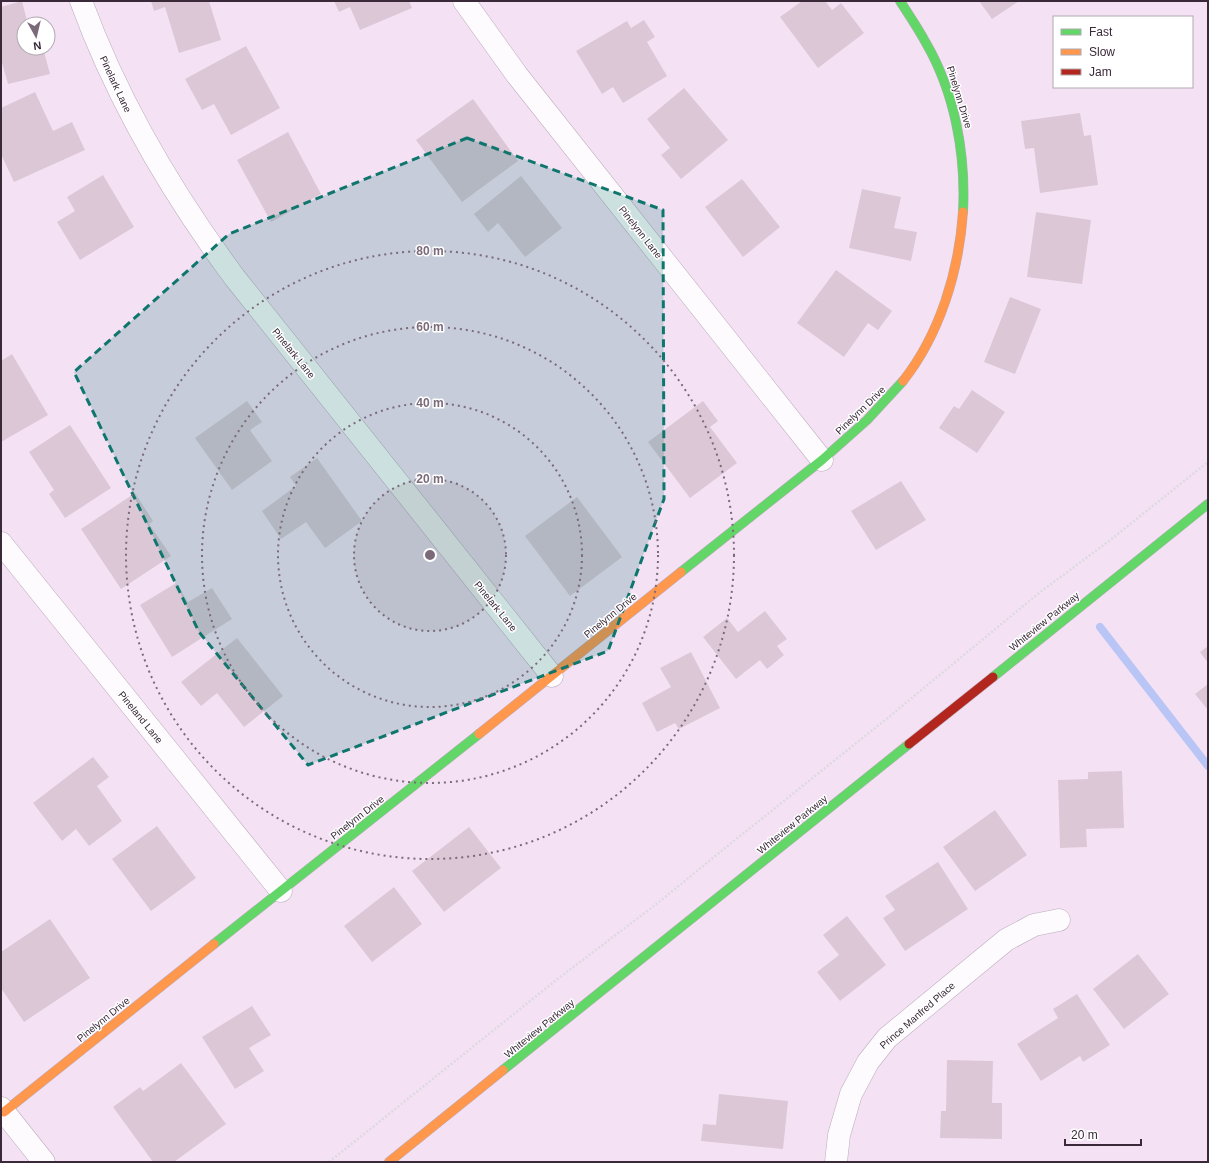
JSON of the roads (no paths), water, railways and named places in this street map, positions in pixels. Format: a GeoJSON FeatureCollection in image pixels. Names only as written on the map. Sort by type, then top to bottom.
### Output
{"type":"FeatureCollection","features":[{"type":"Feature","properties":{"kind":"street","name":"Pinelark Lane"},"geometry":{"type":"LineString","coordinates":[[81,1],[102,54],[133,120],[170,185],[206,239],[235,278],[552,676]]}},
{"type":"Feature","properties":{"kind":"street","name":"Pinelynn Lane"},"geometry":{"type":"LineString","coordinates":[[464,1],[517,76],[822,460]]}},
{"type":"Feature","properties":{"kind":"street","name":"Pinelynn Drive"},"geometry":{"type":"LineString","coordinates":[[3,1110],[552,676],[822,460],[894,393],[917,361],[945,304],[952,284],[960,245],[964,209],[964,170],[954,109],[932,50],[900,1]]}},
{"type":"Feature","properties":{"kind":"street","name":"Whiteview Parkway"},"geometry":{"type":"LineString","coordinates":[[389,1162],[1208,504]]}},
{"type":"Feature","properties":{"kind":"street","name":"Pineland Lane"},"geometry":{"type":"LineString","coordinates":[[1,542],[281,891]]}},
{"type":"Feature","properties":{"kind":"street","name":"Prince Manfred Place"},"geometry":{"type":"LineString","coordinates":[[836,1162],[839,1135],[851,1094],[868,1062],[887,1038],[1006,940],[1034,925],[1059,920]]}},
{"type":"Feature","properties":{"kind":"street"},"geometry":{"type":"LineString","coordinates":[[3,1110],[44,1162]]}},
{"type":"Feature","properties":{"kind":"waterway"},"geometry":{"type":"LineString","coordinates":[[1100,627],[1208,766]]}}]}
